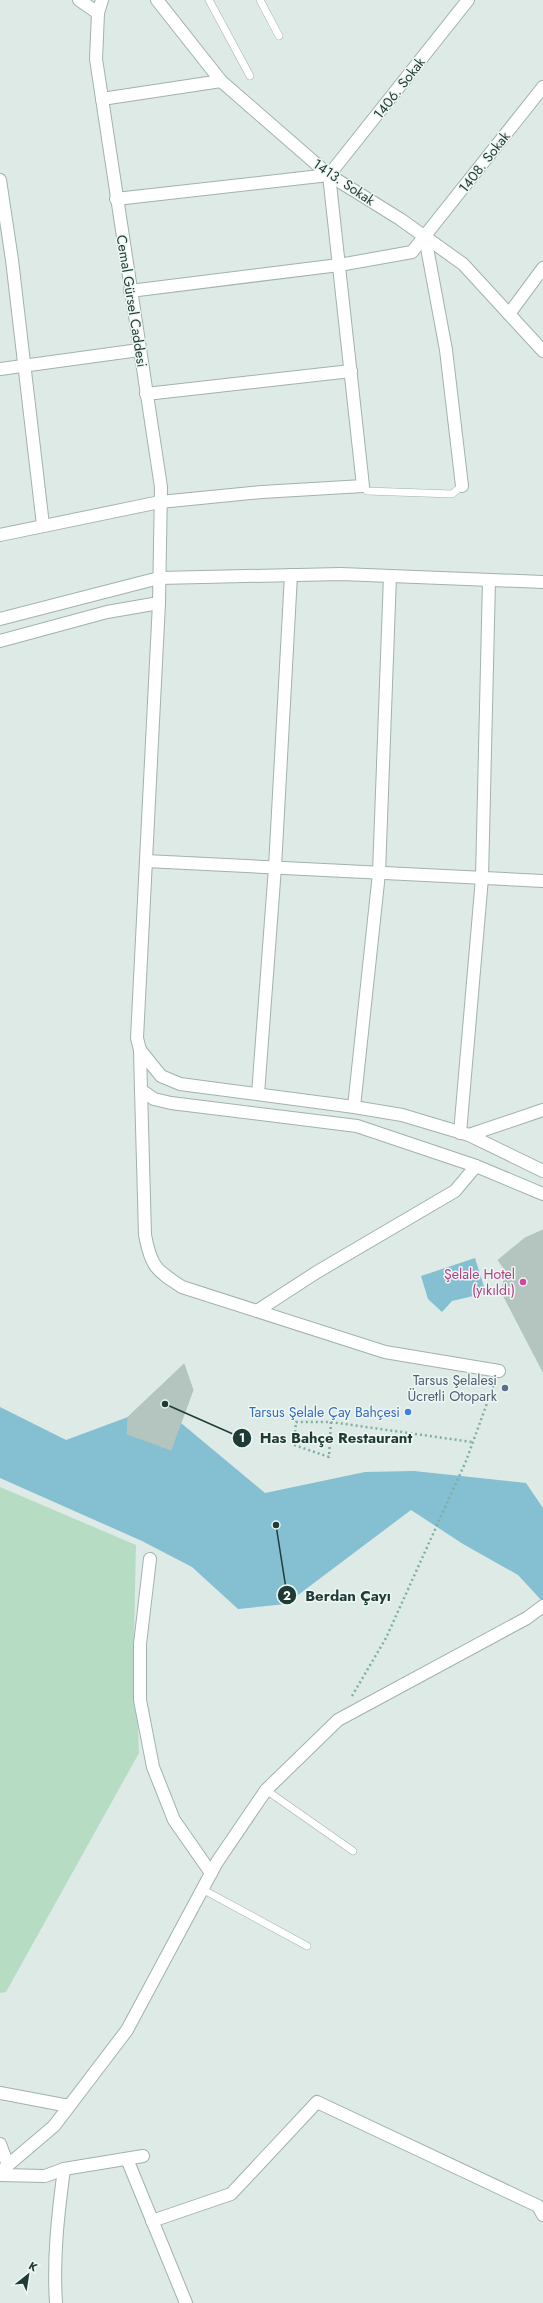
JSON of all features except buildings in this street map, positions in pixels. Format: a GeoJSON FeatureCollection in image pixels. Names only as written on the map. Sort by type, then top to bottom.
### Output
{"type":"FeatureCollection","features":[{"type":"Feature","properties":{"kind":"street"},"geometry":{"type":"LineString","coordinates":[[79,0],[98,13]]}},
{"type":"Feature","properties":{"kind":"street","name":"Cemal Gürsel Caddesi"},"geometry":{"type":"LineString","coordinates":[[102,0],[98,13],[96,59],[160,487],[159,603],[137,1038],[140,1050],[145,1235],[148,1253],[156,1270],[182,1287],[385,1352],[499,1370]]}},
{"type":"Feature","properties":{"kind":"street","name":"1413. Sokak"},"geometry":{"type":"LineString","coordinates":[[157,0],[221,81],[329,175],[400,219],[463,264],[543,351]]}},
{"type":"Feature","properties":{"kind":"street","name":"1406. Sokak"},"geometry":{"type":"LineString","coordinates":[[329,175],[468,0]]}},
{"type":"Feature","properties":{"kind":"street"},"geometry":{"type":"LineString","coordinates":[[102,99],[221,81]]}},
{"type":"Feature","properties":{"kind":"street","name":"1408. Sokak"},"geometry":{"type":"LineString","coordinates":[[130,291],[339,265],[412,252],[543,87]]}},
{"type":"Feature","properties":{"kind":"street"},"geometry":{"type":"LineString","coordinates":[[0,535],[160,502],[262,492],[363,486],[329,175],[116,198]]}},
{"type":"Feature","properties":{"kind":"street"},"geometry":{"type":"LineString","coordinates":[[0,180],[43,525]]}},
{"type":"Feature","properties":{"kind":"street"},"geometry":{"type":"LineString","coordinates":[[425,237],[446,350],[462,486]]}},
{"type":"Feature","properties":{"kind":"street"},"geometry":{"type":"LineString","coordinates":[[509,314],[543,268]]}},
{"type":"Feature","properties":{"kind":"street"},"geometry":{"type":"LineString","coordinates":[[0,369],[139,350]]}},
{"type":"Feature","properties":{"kind":"street"},"geometry":{"type":"LineString","coordinates":[[146,394],[351,371]]}},
{"type":"Feature","properties":{"kind":"street"},"geometry":{"type":"LineString","coordinates":[[0,619],[159,578],[341,574],[543,582]]}},
{"type":"Feature","properties":{"kind":"street"},"geometry":{"type":"LineString","coordinates":[[258,1094],[275,867],[290,575]]}},
{"type":"Feature","properties":{"kind":"street"},"geometry":{"type":"LineString","coordinates":[[354,1107],[379,873],[390,576]]}},
{"type":"Feature","properties":{"kind":"street"},"geometry":{"type":"LineString","coordinates":[[464,1134],[482,878],[489,580]]}},
{"type":"Feature","properties":{"kind":"street"},"geometry":{"type":"LineString","coordinates":[[0,641],[107,612],[159,603]]}},
{"type":"Feature","properties":{"kind":"street"},"geometry":{"type":"LineString","coordinates":[[146,861],[543,881]]}},
{"type":"Feature","properties":{"kind":"street"},"geometry":{"type":"LineString","coordinates":[[140,1050],[161,1076],[180,1084],[354,1107],[402,1115],[464,1134],[543,1170]]}},
{"type":"Feature","properties":{"kind":"street"},"geometry":{"type":"LineString","coordinates":[[141,1090],[154,1098],[171,1104],[357,1126],[476,1166],[543,1194]]}},
{"type":"Feature","properties":{"kind":"street"},"geometry":{"type":"LineString","coordinates":[[464,1134],[543,1110]]}},
{"type":"Feature","properties":{"kind":"street"},"geometry":{"type":"LineString","coordinates":[[257,1311],[317,1272],[455,1191],[476,1166]]}},
{"type":"Feature","properties":{"kind":"street"},"geometry":{"type":"LineString","coordinates":[[150,1559],[140,1644],[140,1700],[153,1767],[174,1820],[210,1873]]}},
{"type":"Feature","properties":{"kind":"street"},"geometry":{"type":"LineString","coordinates":[[4,2168],[54,2126],[127,2030],[210,1873],[266,1790],[338,1720],[526,1618],[543,1606]]}},
{"type":"Feature","properties":{"kind":"street"},"geometry":{"type":"LineString","coordinates":[[0,2093],[69,2106]]}},
{"type":"Feature","properties":{"kind":"street"},"geometry":{"type":"LineString","coordinates":[[152,2221],[231,2194],[317,2102],[538,2206],[543,2215]]}},
{"type":"Feature","properties":{"kind":"street"},"geometry":{"type":"LineString","coordinates":[[0,2144],[4,2168]]}},
{"type":"Feature","properties":{"kind":"street"},"geometry":{"type":"LineString","coordinates":[[0,2175],[45,2176],[64,2170],[142,2156]]}},
{"type":"Feature","properties":{"kind":"street"},"geometry":{"type":"LineString","coordinates":[[127,2159],[186,2303]]}},
{"type":"Feature","properties":{"kind":"street"},"geometry":{"type":"LineString","coordinates":[[56,2303],[54,2274],[56,2232],[64,2170]]}},
{"type":"Feature","properties":{"kind":"lane"},"geometry":{"type":"LineString","coordinates":[[209,0],[250,76]]}},
{"type":"Feature","properties":{"kind":"lane"},"geometry":{"type":"LineString","coordinates":[[260,0],[279,36]]}},
{"type":"Feature","properties":{"kind":"lane"},"geometry":{"type":"LineString","coordinates":[[363,486],[367,490],[452,494],[462,486]]}},
{"type":"Feature","properties":{"kind":"lane"},"geometry":{"type":"LineString","coordinates":[[266,1790],[353,1851]]}},
{"type":"Feature","properties":{"kind":"lane"},"geometry":{"type":"LineString","coordinates":[[202,1889],[307,1946]]}},
{"type":"Feature","properties":{"kind":"path"},"geometry":{"type":"LineString","coordinates":[[350,1700],[386,1638],[431,1534],[466,1461],[499,1370]]}},
{"type":"Feature","properties":{"kind":"path"},"geometry":{"type":"LineString","coordinates":[[331,1422],[329,1457],[294,1445],[296,1422],[331,1422],[472,1442]]}},
{"type":"Feature","properties":{"kind":"green space"},"geometry":{"type":"Polygon","coordinates":[[[0,1487],[136,1545],[134,1637],[139,1753],[6,1992],[0,1993],[0,1487]]]}},
{"type":"Feature","properties":{"kind":"water"},"geometry":{"type":"Polygon","coordinates":[[[475,1258],[486,1293],[452,1301],[442,1312],[428,1299],[421,1276],[475,1258]]]}},
{"type":"Feature","properties":{"kind":"water"},"geometry":{"type":"Polygon","coordinates":[[[0,1407],[66,1440],[128,1417],[127,1434],[171,1450],[181,1423],[265,1493],[365,1472],[414,1471],[526,1483],[543,1508],[543,1602],[518,1575],[463,1544],[411,1510],[286,1604],[238,1609],[192,1567],[142,1541],[0,1478],[0,1407]]]}},
{"type":"Feature","properties":{"kind":"place","name":"Şelale Hotel (yıkıldı)"},"geometry":{"type":"Point","coordinates":[523,1282]}},
{"type":"Feature","properties":{"kind":"place","name":"Tarsus Şelalesi Ücretli Otopark"},"geometry":{"type":"Point","coordinates":[505,1388]}},
{"type":"Feature","properties":{"kind":"place","name":"Has Bahçe Restaurant"},"geometry":{"type":"Point","coordinates":[165,1404]}},
{"type":"Feature","properties":{"kind":"place","name":"Tarsus Şelale Çay Bahçesi"},"geometry":{"type":"Point","coordinates":[408,1412]}},
{"type":"Feature","properties":{"kind":"place","name":"Berdan Çayı"},"geometry":{"type":"Point","coordinates":[276,1525]}}]}
